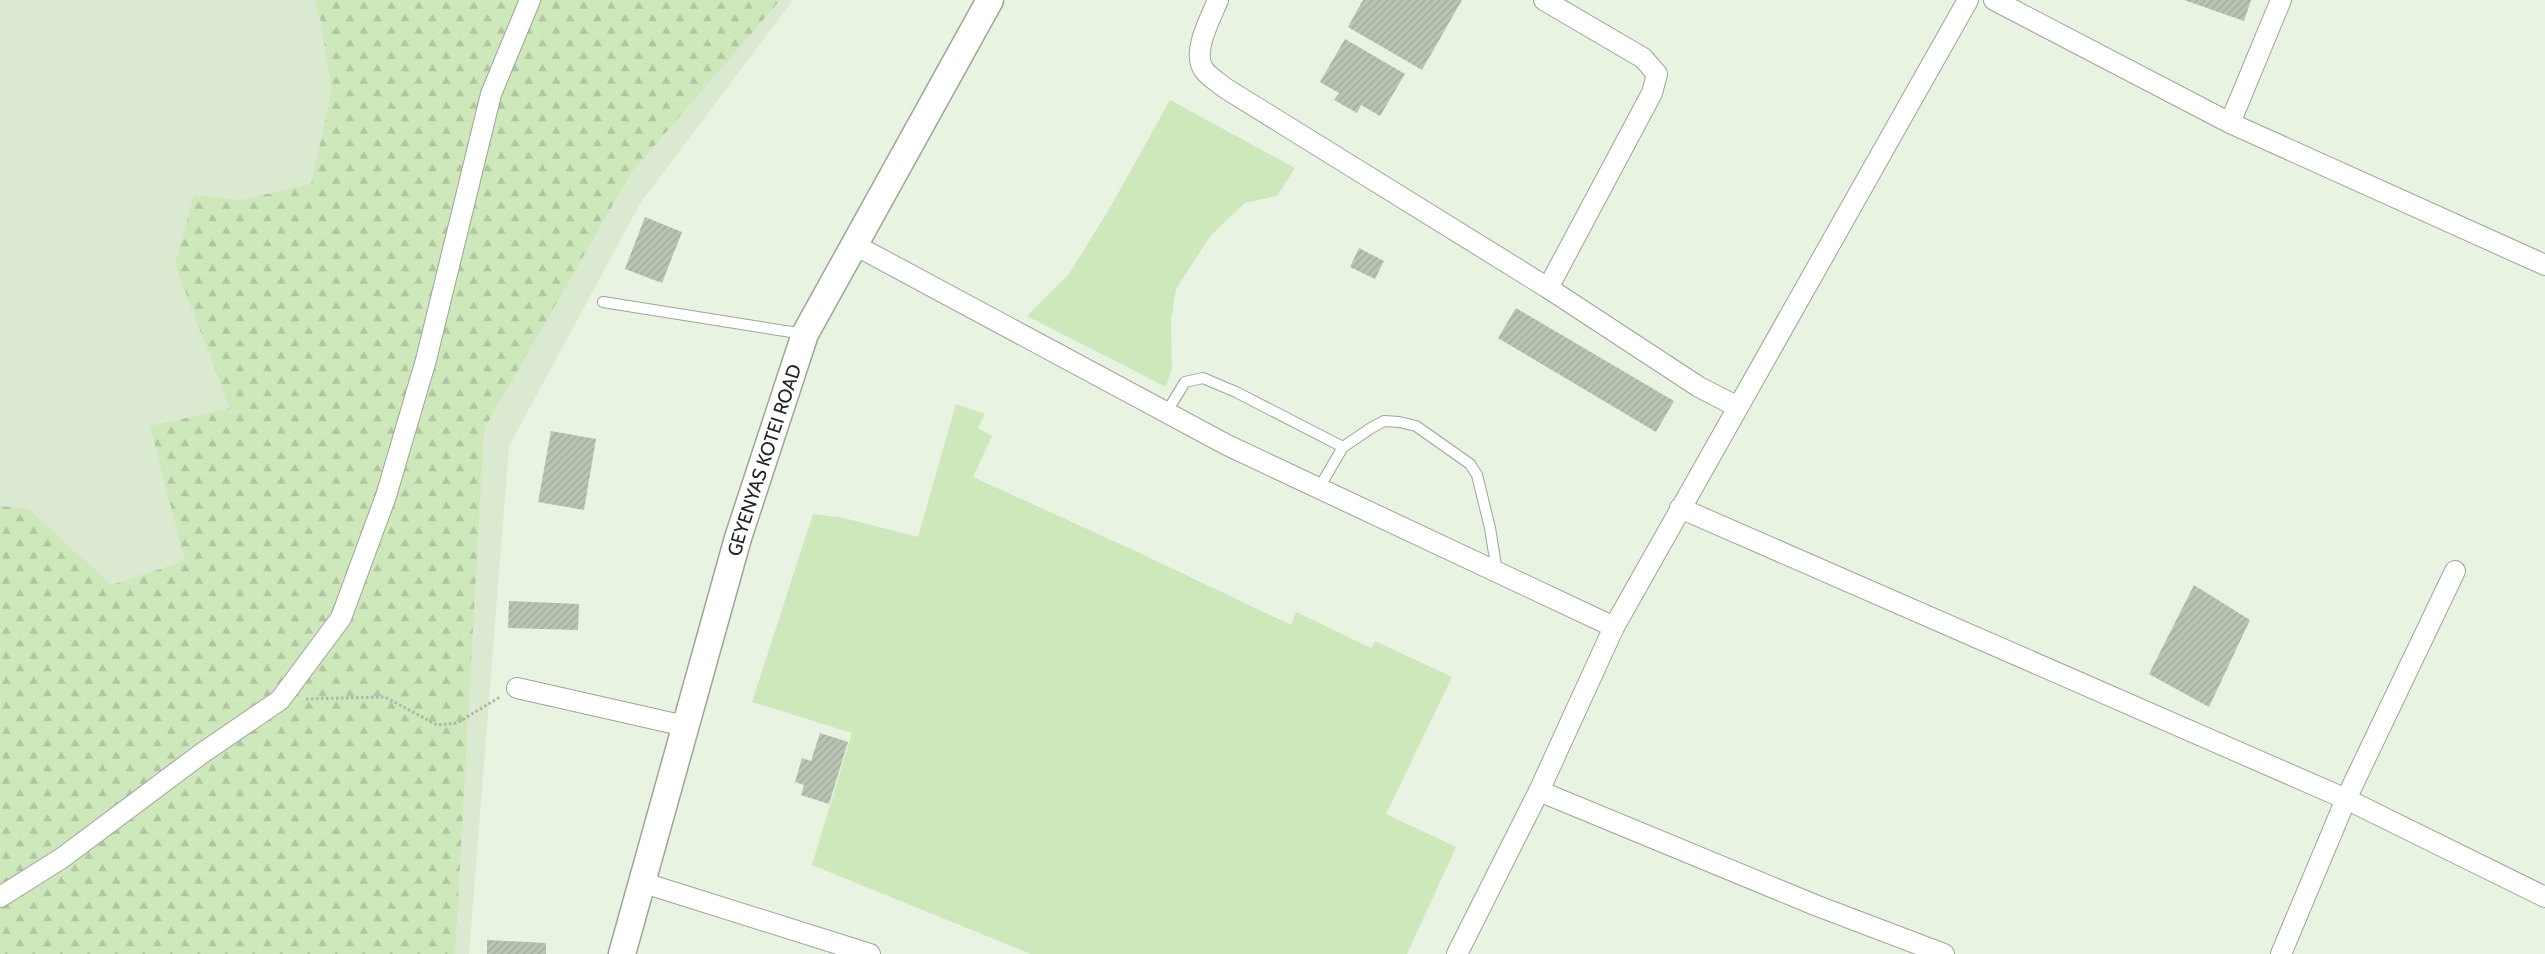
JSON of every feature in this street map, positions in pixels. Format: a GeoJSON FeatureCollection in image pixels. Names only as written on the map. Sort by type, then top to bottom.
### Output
{"type":"FeatureCollection","features":[{"type":"Feature","properties":{"kind":"street"},"geometry":{"type":"LineString","coordinates":[[0,897],[62,858],[201,754],[280,700],[341,618],[386,496],[426,360],[491,94],[530,0]]}},
{"type":"Feature","properties":{"kind":"street","name":"GEYENYAS KOTEI ROAD"},"geometry":{"type":"LineString","coordinates":[[622,954],[738,538],[805,334],[853,244],[990,0]]}},
{"type":"Feature","properties":{"kind":"street"},"geometry":{"type":"LineString","coordinates":[[1218,0],[1203,35],[1200,55],[1203,69],[1224,88],[1548,288],[1699,387],[1738,407]]}},
{"type":"Feature","properties":{"kind":"street"},"geometry":{"type":"LineString","coordinates":[[1544,0],[1643,58],[1657,74],[1652,93],[1548,288]]}},
{"type":"Feature","properties":{"kind":"street"},"geometry":{"type":"LineString","coordinates":[[1457,954],[1539,791],[1614,627],[1968,0]]}},
{"type":"Feature","properties":{"kind":"street"},"geometry":{"type":"LineString","coordinates":[[1994,0],[2230,123],[2545,265]]}},
{"type":"Feature","properties":{"kind":"street"},"geometry":{"type":"LineString","coordinates":[[2230,123],[2281,0]]}},
{"type":"Feature","properties":{"kind":"street"},"geometry":{"type":"LineString","coordinates":[[853,244],[1227,446],[1614,627]]}},
{"type":"Feature","properties":{"kind":"street"},"geometry":{"type":"LineString","coordinates":[[1680,508],[2346,799],[2545,897]]}},
{"type":"Feature","properties":{"kind":"street"},"geometry":{"type":"LineString","coordinates":[[2281,954],[2346,799],[2455,571]]}},
{"type":"Feature","properties":{"kind":"street"},"geometry":{"type":"LineString","coordinates":[[517,688],[685,726]]}},
{"type":"Feature","properties":{"kind":"street"},"geometry":{"type":"LineString","coordinates":[[1539,791],[1815,905],[1944,954]]}},
{"type":"Feature","properties":{"kind":"street"},"geometry":{"type":"LineString","coordinates":[[641,882],[846,950],[870,954]]}},
{"type":"Feature","properties":{"kind":"lane"},"geometry":{"type":"LineString","coordinates":[[603,302],[805,334]]}},
{"type":"Feature","properties":{"kind":"lane"},"geometry":{"type":"LineString","coordinates":[[1166,413],[1185,382],[1203,378],[1236,392],[1343,447]]}},
{"type":"Feature","properties":{"kind":"lane"},"geometry":{"type":"LineString","coordinates":[[1319,488],[1343,447],[1384,421],[1416,426],[1470,464],[1478,474],[1490,528],[1497,572]]}},
{"type":"Feature","properties":{"kind":"path"},"geometry":{"type":"LineString","coordinates":[[280,700],[385,697],[437,725],[457,723],[517,688]]}},
{"type":"Feature","properties":{"kind":"shaded area"},"geometry":{"type":"Polygon","coordinates":[[[0,0],[793,0],[641,202],[509,446],[469,954],[0,954],[0,0]]]}},
{"type":"Feature","properties":{"kind":"green space"},"geometry":{"type":"Polygon","coordinates":[[[315,0],[780,0],[631,173],[484,429],[455,954],[0,954],[0,506],[29,509],[111,585],[185,561],[150,426],[230,408],[175,265],[194,195],[241,200],[311,184],[332,90],[321,22],[315,0]]]}},
{"type":"Feature","properties":{"kind":"green space"},"geometry":{"type":"Polygon","coordinates":[[[1170,100],[1295,168],[1277,196],[1245,203],[1211,235],[1176,289],[1171,321],[1172,367],[1166,387],[1027,316],[1069,274],[1111,206],[1170,100]]]}},
{"type":"Feature","properties":{"kind":"green space"},"geometry":{"type":"Polygon","coordinates":[[[956,404],[985,414],[978,428],[992,436],[973,477],[1291,625],[1296,612],[1371,648],[1375,641],[1452,677],[1386,814],[1456,847],[1407,954],[1031,954],[812,865],[852,733],[752,702],[813,514],[844,518],[918,537],[956,404]]]}},
{"type":"Feature","properties":{"kind":"building"},"geometry":{"type":"Polygon","coordinates":[[[1363,0],[1462,0],[1422,70],[1348,27],[1363,0]]]}},
{"type":"Feature","properties":{"kind":"building"},"geometry":{"type":"Polygon","coordinates":[[[2184,0],[2251,0],[2244,21],[2184,0]]]}},
{"type":"Feature","properties":{"kind":"building"},"geometry":{"type":"Polygon","coordinates":[[[1345,39],[1405,74],[1380,116],[1361,105],[1357,113],[1334,100],[1339,93],[1320,82],[1345,39]]]}},
{"type":"Feature","properties":{"kind":"building"},"geometry":{"type":"Polygon","coordinates":[[[645,217],[682,232],[662,283],[625,269],[645,217]]]}},
{"type":"Feature","properties":{"kind":"building"},"geometry":{"type":"Polygon","coordinates":[[[1359,248],[1384,261],[1375,279],[1350,267],[1359,248]]]}},
{"type":"Feature","properties":{"kind":"building"},"geometry":{"type":"Polygon","coordinates":[[[1516,308],[1674,401],[1656,432],[1498,338],[1516,308]]]}},
{"type":"Feature","properties":{"kind":"building"},"geometry":{"type":"Polygon","coordinates":[[[551,431],[596,439],[584,510],[538,502],[551,431]]]}},
{"type":"Feature","properties":{"kind":"building"},"geometry":{"type":"Polygon","coordinates":[[[2194,585],[2250,620],[2209,707],[2149,674],[2194,585]]]}},
{"type":"Feature","properties":{"kind":"building"},"geometry":{"type":"Polygon","coordinates":[[[509,601],[579,604],[578,630],[508,628],[509,601]]]}},
{"type":"Feature","properties":{"kind":"building"},"geometry":{"type":"Polygon","coordinates":[[[820,733],[848,742],[829,804],[801,795],[804,785],[795,782],[802,758],[811,761],[820,733]]]}},
{"type":"Feature","properties":{"kind":"building"},"geometry":{"type":"Polygon","coordinates":[[[487,940],[546,943],[546,954],[487,954],[487,940]]]}}]}
